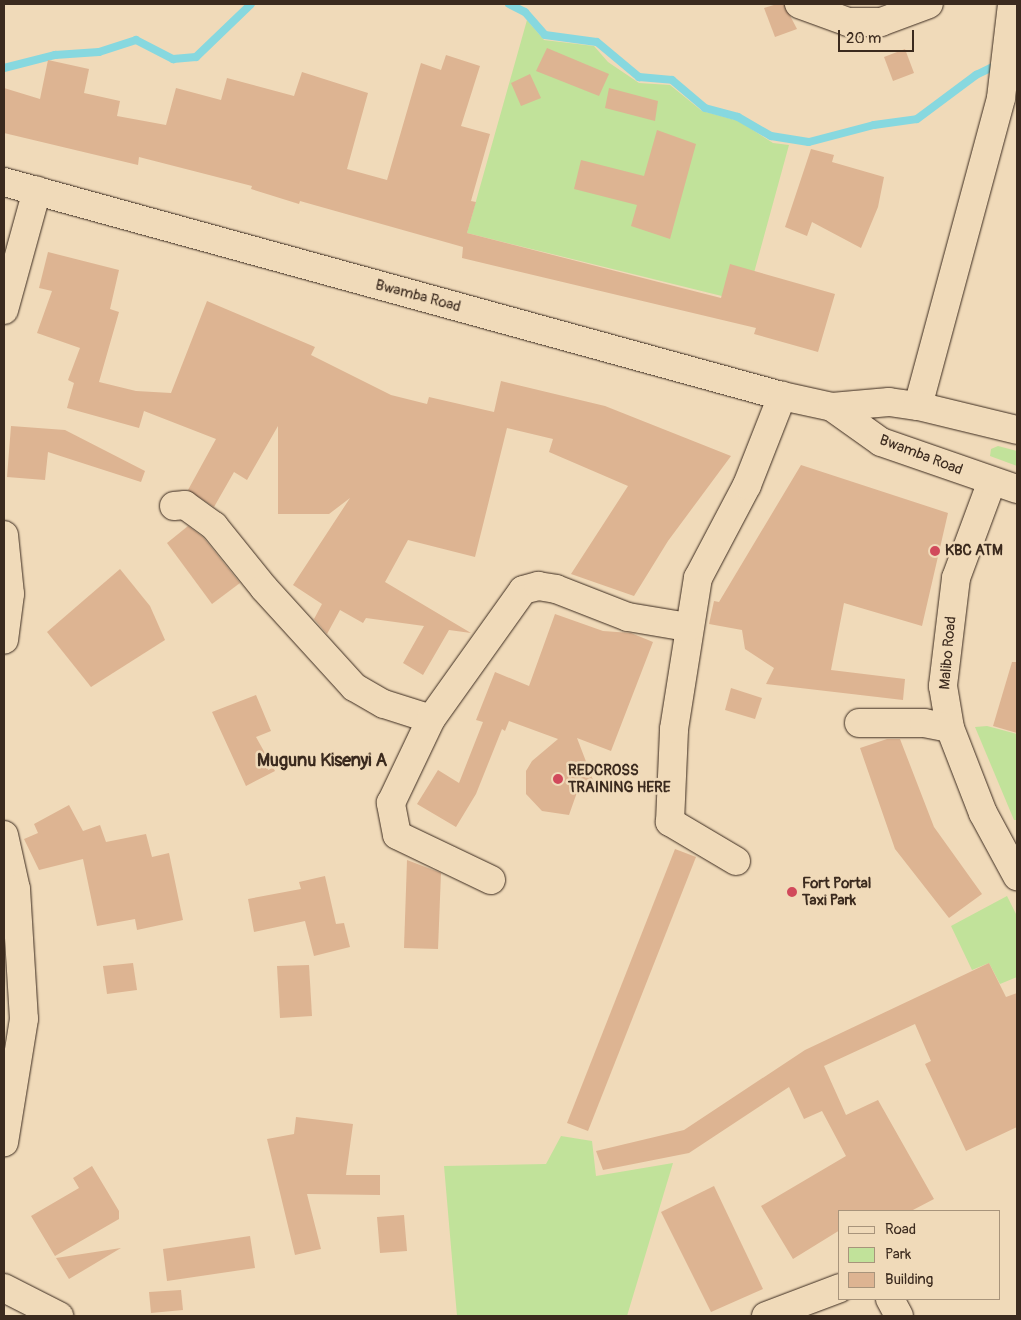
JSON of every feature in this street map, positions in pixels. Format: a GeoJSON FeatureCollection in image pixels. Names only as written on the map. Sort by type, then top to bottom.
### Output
{"type":"FeatureCollection","features":[{"type":"Feature","properties":{"kind":"street"},"geometry":{"type":"LineString","coordinates":[[798,4],[848,22],[880,22],[929,4]]}},
{"type":"Feature","properties":{"kind":"street"},"geometry":{"type":"LineString","coordinates":[[918,406],[1004,80],[1006,39],[1012,4]]}},
{"type":"Feature","properties":{"kind":"street","name":"Bwamba Road"},"geometry":{"type":"LineString","coordinates":[[4,182],[782,396],[832,407],[889,402],[918,406],[1017,430]]}},
{"type":"Feature","properties":{"kind":"street"},"geometry":{"type":"LineString","coordinates":[[4,310],[37,190]]}},
{"type":"Feature","properties":{"kind":"street"},"geometry":{"type":"LineString","coordinates":[[736,861],[670,822],[674,729],[688,627],[698,578],[747,485],[782,396]]}},
{"type":"Feature","properties":{"kind":"street","name":"Bwamba Road"},"geometry":{"type":"LineString","coordinates":[[832,407],[880,442],[1017,489]]}},
{"type":"Feature","properties":{"kind":"street","name":"Malibo Road"},"geometry":{"type":"LineString","coordinates":[[992,481],[956,578],[943,686],[950,728],[983,813],[1010,849],[1017,876]]}},
{"type":"Feature","properties":{"kind":"street"},"geometry":{"type":"LineString","coordinates":[[174,506],[185,505],[214,526],[264,588],[354,687],[384,704],[431,719]]}},
{"type":"Feature","properties":{"kind":"street"},"geometry":{"type":"LineString","coordinates":[[4,535],[7,595],[4,640]]}},
{"type":"Feature","properties":{"kind":"street"},"geometry":{"type":"LineString","coordinates":[[491,880],[397,835],[391,803],[431,719],[494,629],[529,586],[556,590],[628,617],[688,627]]}},
{"type":"Feature","properties":{"kind":"street"},"geometry":{"type":"LineString","coordinates":[[859,723],[924,723],[950,728]]}},
{"type":"Feature","properties":{"kind":"street"},"geometry":{"type":"LineString","coordinates":[[4,835],[16,889],[24,1019],[4,1142]]}},
{"type":"Feature","properties":{"kind":"street"},"geometry":{"type":"LineString","coordinates":[[4,1288],[62,1316]]}},
{"type":"Feature","properties":{"kind":"street"},"geometry":{"type":"LineString","coordinates":[[766,1316],[838,1289]]}},
{"type":"Feature","properties":{"kind":"street"},"geometry":{"type":"LineString","coordinates":[[891,1300],[899,1316]]}},
{"type":"Feature","properties":{"kind":"green space"},"geometry":{"type":"Polygon","coordinates":[[[527,20],[544,40],[594,46],[608,62],[639,83],[670,85],[702,111],[739,121],[773,143],[789,145],[746,302],[467,233],[527,20]]]}},
{"type":"Feature","properties":{"kind":"green space"},"geometry":{"type":"Polygon","coordinates":[[[998,446],[1017,451],[1017,466],[990,456],[991,449],[998,446]]]}},
{"type":"Feature","properties":{"kind":"green space"},"geometry":{"type":"Polygon","coordinates":[[[987,726],[1017,734],[1017,820],[1014,820],[975,727],[987,726]]]}},
{"type":"Feature","properties":{"kind":"green space"},"geometry":{"type":"Polygon","coordinates":[[[1007,896],[1017,916],[1017,977],[1000,984],[989,963],[972,970],[951,926],[1007,896]]]}},
{"type":"Feature","properties":{"kind":"green space"},"geometry":{"type":"Polygon","coordinates":[[[561,1136],[592,1141],[596,1176],[673,1163],[627,1316],[457,1316],[444,1166],[546,1164],[561,1136]]]}},
{"type":"Feature","properties":{"kind":"building"},"geometry":{"type":"Polygon","coordinates":[[[784,4],[797,29],[775,37],[764,8],[784,4]]]}},
{"type":"Feature","properties":{"kind":"building"},"geometry":{"type":"Polygon","coordinates":[[[547,48],[609,74],[599,96],[536,71],[547,48]]]}},
{"type":"Feature","properties":{"kind":"building"},"geometry":{"type":"Polygon","coordinates":[[[905,49],[914,73],[893,81],[884,57],[905,49]]]}},
{"type":"Feature","properties":{"kind":"building"},"geometry":{"type":"Polygon","coordinates":[[[446,55],[480,66],[461,126],[490,134],[471,201],[476,202],[467,233],[721,298],[730,264],[835,294],[818,352],[754,334],[756,328],[462,258],[463,247],[300,201],[299,204],[251,189],[252,186],[139,157],[138,165],[4,133],[4,88],[40,99],[48,60],[89,69],[84,93],[120,101],[117,116],[166,125],[176,88],[221,100],[227,78],[294,96],[302,72],[368,93],[347,169],[387,180],[421,63],[441,70],[446,55]]]}},
{"type":"Feature","properties":{"kind":"building"},"geometry":{"type":"Polygon","coordinates":[[[530,74],[541,98],[521,106],[511,83],[530,74]]]}},
{"type":"Feature","properties":{"kind":"building"},"geometry":{"type":"Polygon","coordinates":[[[609,88],[658,101],[655,121],[605,108],[609,88]]]}},
{"type":"Feature","properties":{"kind":"building"},"geometry":{"type":"Polygon","coordinates":[[[657,130],[696,144],[670,239],[631,226],[637,205],[574,189],[581,160],[644,176],[657,130]]]}},
{"type":"Feature","properties":{"kind":"building"},"geometry":{"type":"Polygon","coordinates":[[[811,149],[834,155],[832,162],[884,177],[878,207],[861,248],[812,222],[807,236],[785,227],[811,149]]]}},
{"type":"Feature","properties":{"kind":"building"},"geometry":{"type":"Polygon","coordinates":[[[48,252],[119,270],[110,309],[119,312],[99,382],[136,391],[171,393],[207,301],[315,347],[311,355],[391,395],[427,404],[429,397],[494,412],[501,381],[605,406],[731,456],[668,541],[634,596],[571,574],[628,486],[549,452],[553,439],[507,428],[475,557],[408,540],[385,582],[471,633],[449,630],[423,675],[403,663],[424,626],[366,618],[363,623],[340,610],[327,634],[314,619],[322,604],[293,585],[350,498],[329,514],[278,514],[278,426],[247,480],[234,472],[214,507],[188,490],[216,439],[144,411],[139,428],[67,408],[74,383],[68,380],[80,348],[37,333],[52,291],[39,288],[48,252]]]}},
{"type":"Feature","properties":{"kind":"building"},"geometry":{"type":"Polygon","coordinates":[[[11,426],[65,430],[145,471],[141,482],[48,452],[45,480],[7,477],[11,426]]]}},
{"type":"Feature","properties":{"kind":"building"},"geometry":{"type":"Polygon","coordinates":[[[801,465],[948,513],[922,626],[844,603],[831,670],[905,679],[903,700],[766,684],[774,668],[745,649],[742,630],[709,624],[714,601],[719,602],[801,465]]]}},
{"type":"Feature","properties":{"kind":"building"},"geometry":{"type":"Polygon","coordinates":[[[188,526],[203,537],[240,583],[212,604],[167,543],[188,526]]]}},
{"type":"Feature","properties":{"kind":"building"},"geometry":{"type":"Polygon","coordinates":[[[120,569],[150,606],[165,640],[91,687],[47,632],[120,569]]]}},
{"type":"Feature","properties":{"kind":"building"},"geometry":{"type":"Polygon","coordinates":[[[555,614],[603,631],[631,633],[653,642],[611,751],[577,738],[595,785],[581,781],[569,815],[542,811],[526,794],[526,771],[532,761],[558,739],[509,721],[505,731],[502,729],[476,794],[456,827],[417,804],[438,770],[459,783],[483,722],[476,720],[495,672],[529,686],[555,614]]]}},
{"type":"Feature","properties":{"kind":"building"},"geometry":{"type":"Polygon","coordinates":[[[1012,662],[1017,662],[1017,733],[993,726],[1012,662]]]}},
{"type":"Feature","properties":{"kind":"building"},"geometry":{"type":"Polygon","coordinates":[[[731,688],[762,698],[755,719],[725,710],[731,688]]]}},
{"type":"Feature","properties":{"kind":"building"},"geometry":{"type":"Polygon","coordinates":[[[256,695],[271,731],[256,737],[275,771],[246,786],[212,712],[256,695]]]}},
{"type":"Feature","properties":{"kind":"building"},"geometry":{"type":"Polygon","coordinates":[[[887,739],[900,739],[934,827],[982,894],[949,918],[895,849],[860,748],[887,739]]]}},
{"type":"Feature","properties":{"kind":"building"},"geometry":{"type":"Polygon","coordinates":[[[69,805],[83,831],[100,825],[106,842],[146,834],[152,857],[169,853],[183,920],[137,930],[135,919],[97,926],[83,859],[39,870],[24,839],[38,833],[34,824],[69,805]]]}},
{"type":"Feature","properties":{"kind":"building"},"geometry":{"type":"Polygon","coordinates":[[[675,849],[696,857],[588,1131],[567,1123],[675,849]]]}},
{"type":"Feature","properties":{"kind":"building"},"geometry":{"type":"Polygon","coordinates":[[[407,860],[441,873],[438,949],[404,948],[407,860]]]}},
{"type":"Feature","properties":{"kind":"building"},"geometry":{"type":"Polygon","coordinates":[[[325,876],[336,924],[344,923],[350,947],[314,956],[305,921],[254,932],[248,899],[301,889],[299,882],[325,876]]]}},
{"type":"Feature","properties":{"kind":"building"},"geometry":{"type":"Polygon","coordinates":[[[133,963],[137,990],[107,994],[103,966],[133,963]]]}},
{"type":"Feature","properties":{"kind":"building"},"geometry":{"type":"Polygon","coordinates":[[[989,963],[1006,997],[1017,993],[1017,1127],[966,1151],[925,1064],[931,1061],[915,1024],[824,1066],[846,1115],[878,1100],[934,1199],[913,1210],[838,1210],[838,1231],[793,1259],[761,1206],[846,1156],[822,1111],[804,1119],[789,1087],[689,1153],[603,1170],[596,1151],[684,1130],[805,1050],[989,963]]]}},
{"type":"Feature","properties":{"kind":"building"},"geometry":{"type":"Polygon","coordinates":[[[309,965],[312,1016],[280,1018],[277,966],[309,965]]]}},
{"type":"Feature","properties":{"kind":"building"},"geometry":{"type":"Polygon","coordinates":[[[296,1117],[353,1124],[346,1175],[380,1175],[380,1195],[307,1194],[321,1249],[295,1255],[267,1139],[294,1134],[296,1117]]]}},
{"type":"Feature","properties":{"kind":"building"},"geometry":{"type":"Polygon","coordinates":[[[92,1166],[119,1211],[119,1219],[55,1256],[31,1216],[79,1188],[73,1178],[92,1166]]]}},
{"type":"Feature","properties":{"kind":"building"},"geometry":{"type":"Polygon","coordinates":[[[714,1186],[763,1289],[711,1312],[661,1212],[714,1186]]]}},
{"type":"Feature","properties":{"kind":"building"},"geometry":{"type":"Polygon","coordinates":[[[404,1215],[407,1251],[380,1253],[377,1217],[404,1215]]]}},
{"type":"Feature","properties":{"kind":"building"},"geometry":{"type":"Polygon","coordinates":[[[250,1236],[255,1268],[167,1281],[163,1249],[250,1236]]]}},
{"type":"Feature","properties":{"kind":"building"},"geometry":{"type":"Polygon","coordinates":[[[121,1248],[69,1279],[56,1258],[121,1248]]]}},
{"type":"Feature","properties":{"kind":"building"},"geometry":{"type":"Polygon","coordinates":[[[181,1290],[183,1310],[151,1313],[149,1292],[181,1290]]]}},
{"type":"Feature","properties":{"kind":"waterway"},"geometry":{"type":"LineString","coordinates":[[4,68],[55,55],[99,52],[136,40],[173,59],[196,57],[251,4]]}},
{"type":"Feature","properties":{"kind":"waterway"},"geometry":{"type":"LineString","coordinates":[[509,4],[525,12],[545,35],[597,42],[639,77],[672,80],[705,108],[738,117],[771,136],[809,142],[874,125],[917,119],[976,75],[999,64]]}},
{"type":"Feature","properties":{"kind":"place","name":"KBC ATM"},"geometry":{"type":"Point","coordinates":[935,551]}},
{"type":"Feature","properties":{"kind":"place","name":"REDCROSS TRAINING HERE"},"geometry":{"type":"Point","coordinates":[558,779]}},
{"type":"Feature","properties":{"kind":"place","name":"Fort Portal Taxi Park"},"geometry":{"type":"Point","coordinates":[792,892]}},
{"type":"Feature","properties":{"kind":"district","name":"Mugunu Kisenyi A"},"geometry":{"type":"Point","coordinates":[322,761]}}]}
